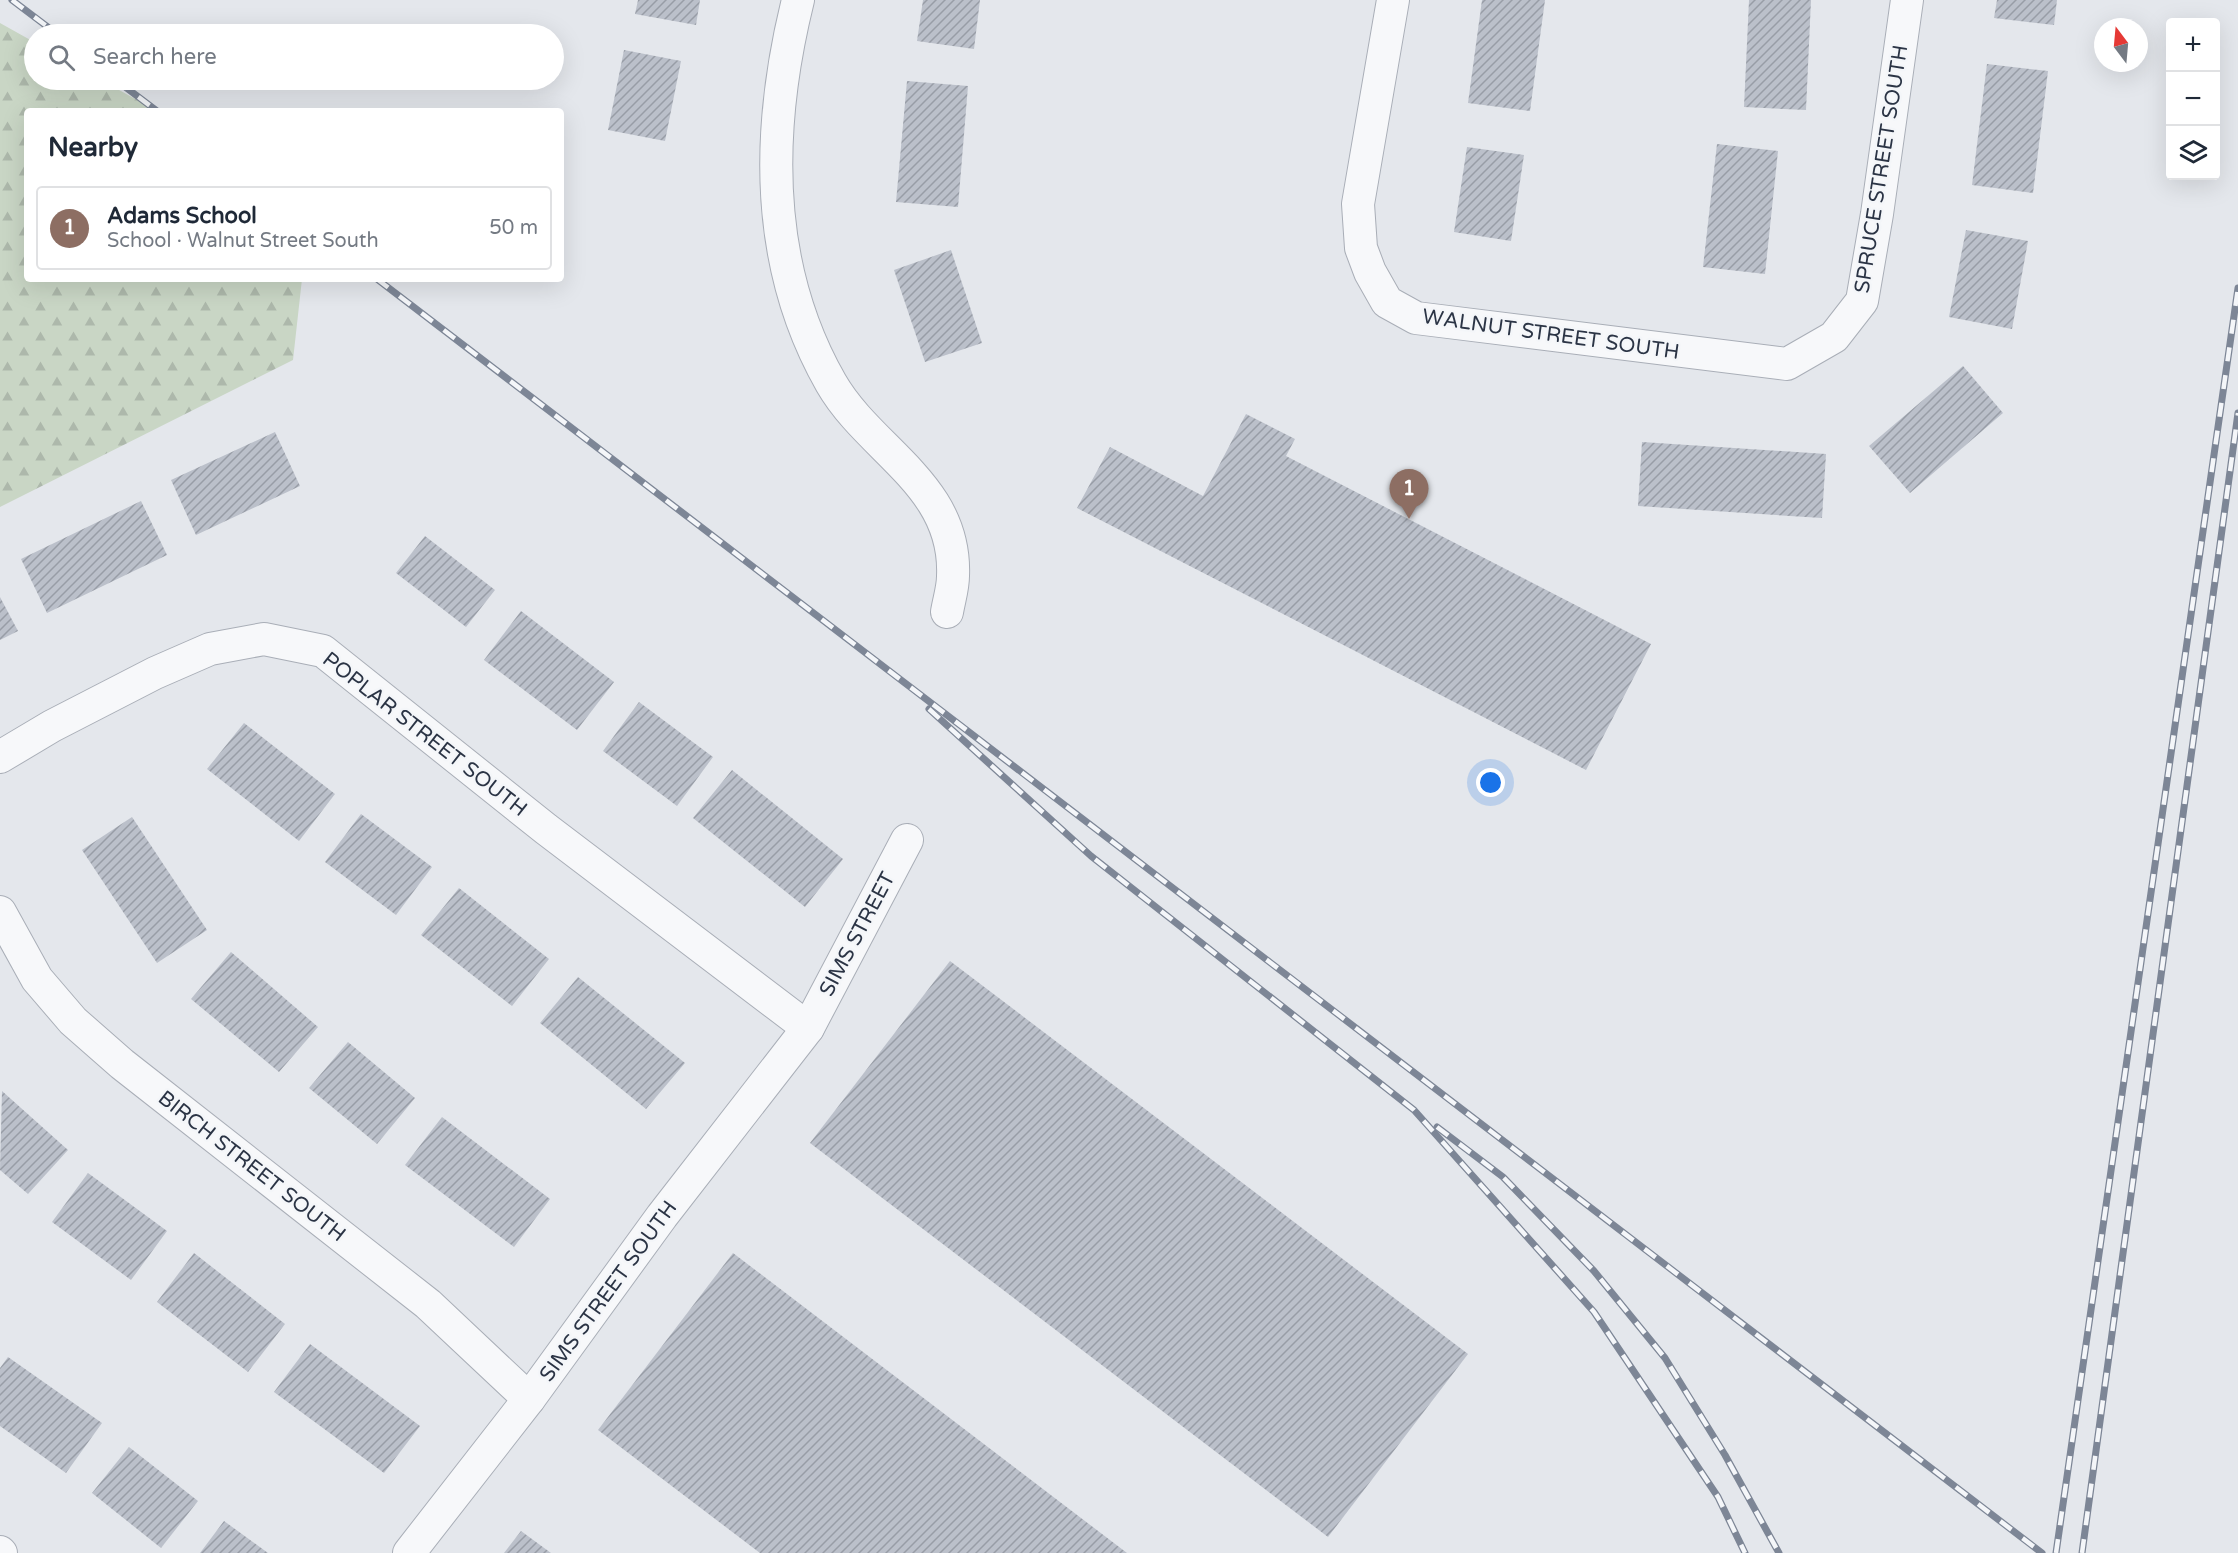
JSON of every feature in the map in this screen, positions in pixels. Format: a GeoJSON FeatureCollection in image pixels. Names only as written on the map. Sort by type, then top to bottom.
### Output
{"type":"FeatureCollection","features":[{"type":"Feature","properties":{"kind":"street"},"geometry":{"type":"LineString","coordinates":[[798,0],[788,40],[777,122],[776,204],[785,269],[804,328],[831,383],[846,406],[924,487],[938,510],[950,542],[953,576],[947,612]]}},
{"type":"Feature","properties":{"kind":"street","name":"WALNUT STREET SOUTH"},"geometry":{"type":"LineString","coordinates":[[1393,0],[1358,204],[1361,248],[1370,272],[1388,302],[1416,318],[1754,361],[1788,364],[1810,353]]}},
{"type":"Feature","properties":{"kind":"street","name":"SPRUCE STREET SOUTH"},"geometry":{"type":"LineString","coordinates":[[1810,353],[1834,337],[1862,301],[1877,214],[1906,0]]}},
{"type":"Feature","properties":{"kind":"street","name":"POPLAR STREET SOUTH"},"geometry":{"type":"LineString","coordinates":[[0,757],[52,726],[155,673],[210,649],[264,639],[323,651],[546,829],[808,1028]]}},
{"type":"Feature","properties":{"kind":"street","name":"SIMS STREET"},"geometry":{"type":"LineString","coordinates":[[808,1028],[907,840]]}},
{"type":"Feature","properties":{"kind":"street","name":"BIRCH STREET SOUTH"},"geometry":{"type":"LineString","coordinates":[[0,912],[37,979],[73,1021],[122,1064],[428,1304],[529,1399]]}},
{"type":"Feature","properties":{"kind":"street","name":"SIMS STREET SOUTH"},"geometry":{"type":"LineString","coordinates":[[409,1553],[529,1399],[662,1216],[808,1028]]}},
{"type":"Feature","properties":{"kind":"green space"},"geometry":{"type":"Polygon","coordinates":[[[0,23],[24,36],[24,90],[119,90],[152,108],[24,108],[24,282],[302,282],[293,360],[0,507],[0,23]]]}},
{"type":"Feature","properties":{"kind":"building"},"geometry":{"type":"Polygon","coordinates":[[[638,0],[700,0],[696,25],[635,14],[638,0]]]}},
{"type":"Feature","properties":{"kind":"building"},"geometry":{"type":"Polygon","coordinates":[[[923,0],[980,0],[974,49],[917,41],[923,0]]]}},
{"type":"Feature","properties":{"kind":"building"},"geometry":{"type":"Polygon","coordinates":[[[1482,0],[1545,0],[1530,111],[1468,103],[1482,0]]]}},
{"type":"Feature","properties":{"kind":"building"},"geometry":{"type":"Polygon","coordinates":[[[1749,0],[1811,0],[1806,110],[1744,107],[1749,0]]]}},
{"type":"Feature","properties":{"kind":"building"},"geometry":{"type":"Polygon","coordinates":[[[1997,0],[2057,0],[2054,25],[1994,18],[1997,0]]]}},
{"type":"Feature","properties":{"kind":"building"},"geometry":{"type":"Polygon","coordinates":[[[624,50],[681,61],[665,141],[608,130],[624,50]]]}},
{"type":"Feature","properties":{"kind":"building"},"geometry":{"type":"Polygon","coordinates":[[[1987,64],[2048,71],[2033,193],[1972,185],[1987,64]]]}},
{"type":"Feature","properties":{"kind":"building"},"geometry":{"type":"Polygon","coordinates":[[[907,81],[968,86],[958,207],[896,202],[907,81]]]}},
{"type":"Feature","properties":{"kind":"building"},"geometry":{"type":"Polygon","coordinates":[[[1717,144],[1778,151],[1765,274],[1703,267],[1717,144]]]}},
{"type":"Feature","properties":{"kind":"building"},"geometry":{"type":"Polygon","coordinates":[[[1467,147],[1524,155],[1511,241],[1454,232],[1467,147]]]}},
{"type":"Feature","properties":{"kind":"building"},"geometry":{"type":"Polygon","coordinates":[[[1966,230],[2028,241],[2012,329],[1949,317],[1966,230]]]}},
{"type":"Feature","properties":{"kind":"building"},"geometry":{"type":"Polygon","coordinates":[[[951,250],[982,343],[925,362],[894,270],[951,250]]]}},
{"type":"Feature","properties":{"kind":"building"},"geometry":{"type":"Polygon","coordinates":[[[1963,366],[2003,413],[1910,493],[1869,446],[1963,366]]]}},
{"type":"Feature","properties":{"kind":"building"},"geometry":{"type":"Polygon","coordinates":[[[1246,414],[1295,439],[1286,456],[1651,644],[1586,770],[1077,508],[1110,447],[1203,496],[1246,414]]]}},
{"type":"Feature","properties":{"kind":"building"},"geometry":{"type":"Polygon","coordinates":[[[275,432],[300,486],[196,535],[171,480],[275,432]]]}},
{"type":"Feature","properties":{"kind":"building"},"geometry":{"type":"Polygon","coordinates":[[[1642,442],[1826,454],[1822,518],[1638,506],[1642,442]]]}},
{"type":"Feature","properties":{"kind":"building"},"geometry":{"type":"Polygon","coordinates":[[[141,501],[167,555],[47,613],[21,559],[141,501]]]}},
{"type":"Feature","properties":{"kind":"building"},"geometry":{"type":"Polygon","coordinates":[[[425,536],[495,590],[466,627],[396,573],[425,536]]]}},
{"type":"Feature","properties":{"kind":"building"},"geometry":{"type":"Polygon","coordinates":[[[0,597],[18,631],[0,640],[0,597]]]}},
{"type":"Feature","properties":{"kind":"building"},"geometry":{"type":"Polygon","coordinates":[[[521,611],[614,682],[577,730],[484,660],[521,611]]]}},
{"type":"Feature","properties":{"kind":"building"},"geometry":{"type":"Polygon","coordinates":[[[639,702],[713,757],[677,806],[603,751],[639,702]]]}},
{"type":"Feature","properties":{"kind":"building"},"geometry":{"type":"Polygon","coordinates":[[[244,723],[335,794],[299,841],[207,769],[244,723]]]}},
{"type":"Feature","properties":{"kind":"building"},"geometry":{"type":"Polygon","coordinates":[[[732,770],[843,859],[805,907],[693,818],[732,770]]]}},
{"type":"Feature","properties":{"kind":"building"},"geometry":{"type":"Polygon","coordinates":[[[361,814],[432,867],[396,915],[325,862],[361,814]]]}},
{"type":"Feature","properties":{"kind":"building"},"geometry":{"type":"Polygon","coordinates":[[[132,817],[207,930],[157,963],[82,850],[132,817]]]}},
{"type":"Feature","properties":{"kind":"building"},"geometry":{"type":"Polygon","coordinates":[[[459,888],[549,959],[512,1006],[421,935],[459,888]]]}},
{"type":"Feature","properties":{"kind":"building"},"geometry":{"type":"Polygon","coordinates":[[[231,952],[318,1027],[279,1072],[191,999],[231,952]]]}},
{"type":"Feature","properties":{"kind":"building"},"geometry":{"type":"Polygon","coordinates":[[[950,961],[1468,1354],[1328,1537],[810,1143],[950,961]]]}},
{"type":"Feature","properties":{"kind":"building"},"geometry":{"type":"Polygon","coordinates":[[[578,977],[685,1063],[646,1109],[540,1023],[578,977]]]}},
{"type":"Feature","properties":{"kind":"building"},"geometry":{"type":"Polygon","coordinates":[[[348,1042],[415,1098],[377,1144],[309,1088],[348,1042]]]}},
{"type":"Feature","properties":{"kind":"building"},"geometry":{"type":"Polygon","coordinates":[[[2,1091],[68,1150],[28,1194],[0,1170],[2,1091]]]}},
{"type":"Feature","properties":{"kind":"building"},"geometry":{"type":"Polygon","coordinates":[[[442,1117],[550,1199],[514,1247],[405,1165],[442,1117]]]}},
{"type":"Feature","properties":{"kind":"building"},"geometry":{"type":"Polygon","coordinates":[[[88,1173],[167,1231],[131,1280],[52,1222],[88,1173]]]}},
{"type":"Feature","properties":{"kind":"building"},"geometry":{"type":"Polygon","coordinates":[[[194,1253],[285,1324],[248,1372],[157,1302],[194,1253]]]}},
{"type":"Feature","properties":{"kind":"building"},"geometry":{"type":"Polygon","coordinates":[[[733,1253],[1127,1553],[760,1553],[598,1430],[733,1253]]]}},
{"type":"Feature","properties":{"kind":"building"},"geometry":{"type":"Polygon","coordinates":[[[310,1344],[420,1426],[384,1473],[274,1392],[310,1344]]]}},
{"type":"Feature","properties":{"kind":"building"},"geometry":{"type":"Polygon","coordinates":[[[8,1357],[102,1423],[66,1473],[0,1426],[0,1368],[8,1357]]]}},
{"type":"Feature","properties":{"kind":"building"},"geometry":{"type":"Polygon","coordinates":[[[129,1447],[198,1501],[161,1548],[92,1493],[129,1447]]]}},
{"type":"Feature","properties":{"kind":"building"},"geometry":{"type":"Polygon","coordinates":[[[224,1521],[268,1553],[200,1553],[224,1521]]]}},
{"type":"Feature","properties":{"kind":"building"},"geometry":{"type":"Polygon","coordinates":[[[521,1531],[551,1553],[504,1553],[521,1531]]]}},
{"type":"Feature","properties":{"kind":"railway"},"geometry":{"type":"LineString","coordinates":[[12,0],[44,24]]}},
{"type":"Feature","properties":{"kind":"railway"},"geometry":{"type":"LineString","coordinates":[[129,90],[153,108]]}},
{"type":"Feature","properties":{"kind":"railway"},"geometry":{"type":"LineString","coordinates":[[381,282],[2042,1553]]}},
{"type":"Feature","properties":{"kind":"railway"},"geometry":{"type":"LineString","coordinates":[[2056,1553],[2238,288]]}},
{"type":"Feature","properties":{"kind":"railway"},"geometry":{"type":"LineString","coordinates":[[2082,1553],[2238,413]]}},
{"type":"Feature","properties":{"kind":"railway"},"geometry":{"type":"LineString","coordinates":[[929,709],[1091,856],[1414,1110],[1594,1312],[1718,1497],[1745,1553]]}},
{"type":"Feature","properties":{"kind":"railway"},"geometry":{"type":"LineString","coordinates":[[1437,1127],[1503,1177],[1594,1271],[1665,1358],[1725,1455],[1779,1553]]}},
{"type":"Feature","properties":{"kind":"place","name":"Adams School"},"geometry":{"type":"Point","coordinates":[1409,519]}}]}
